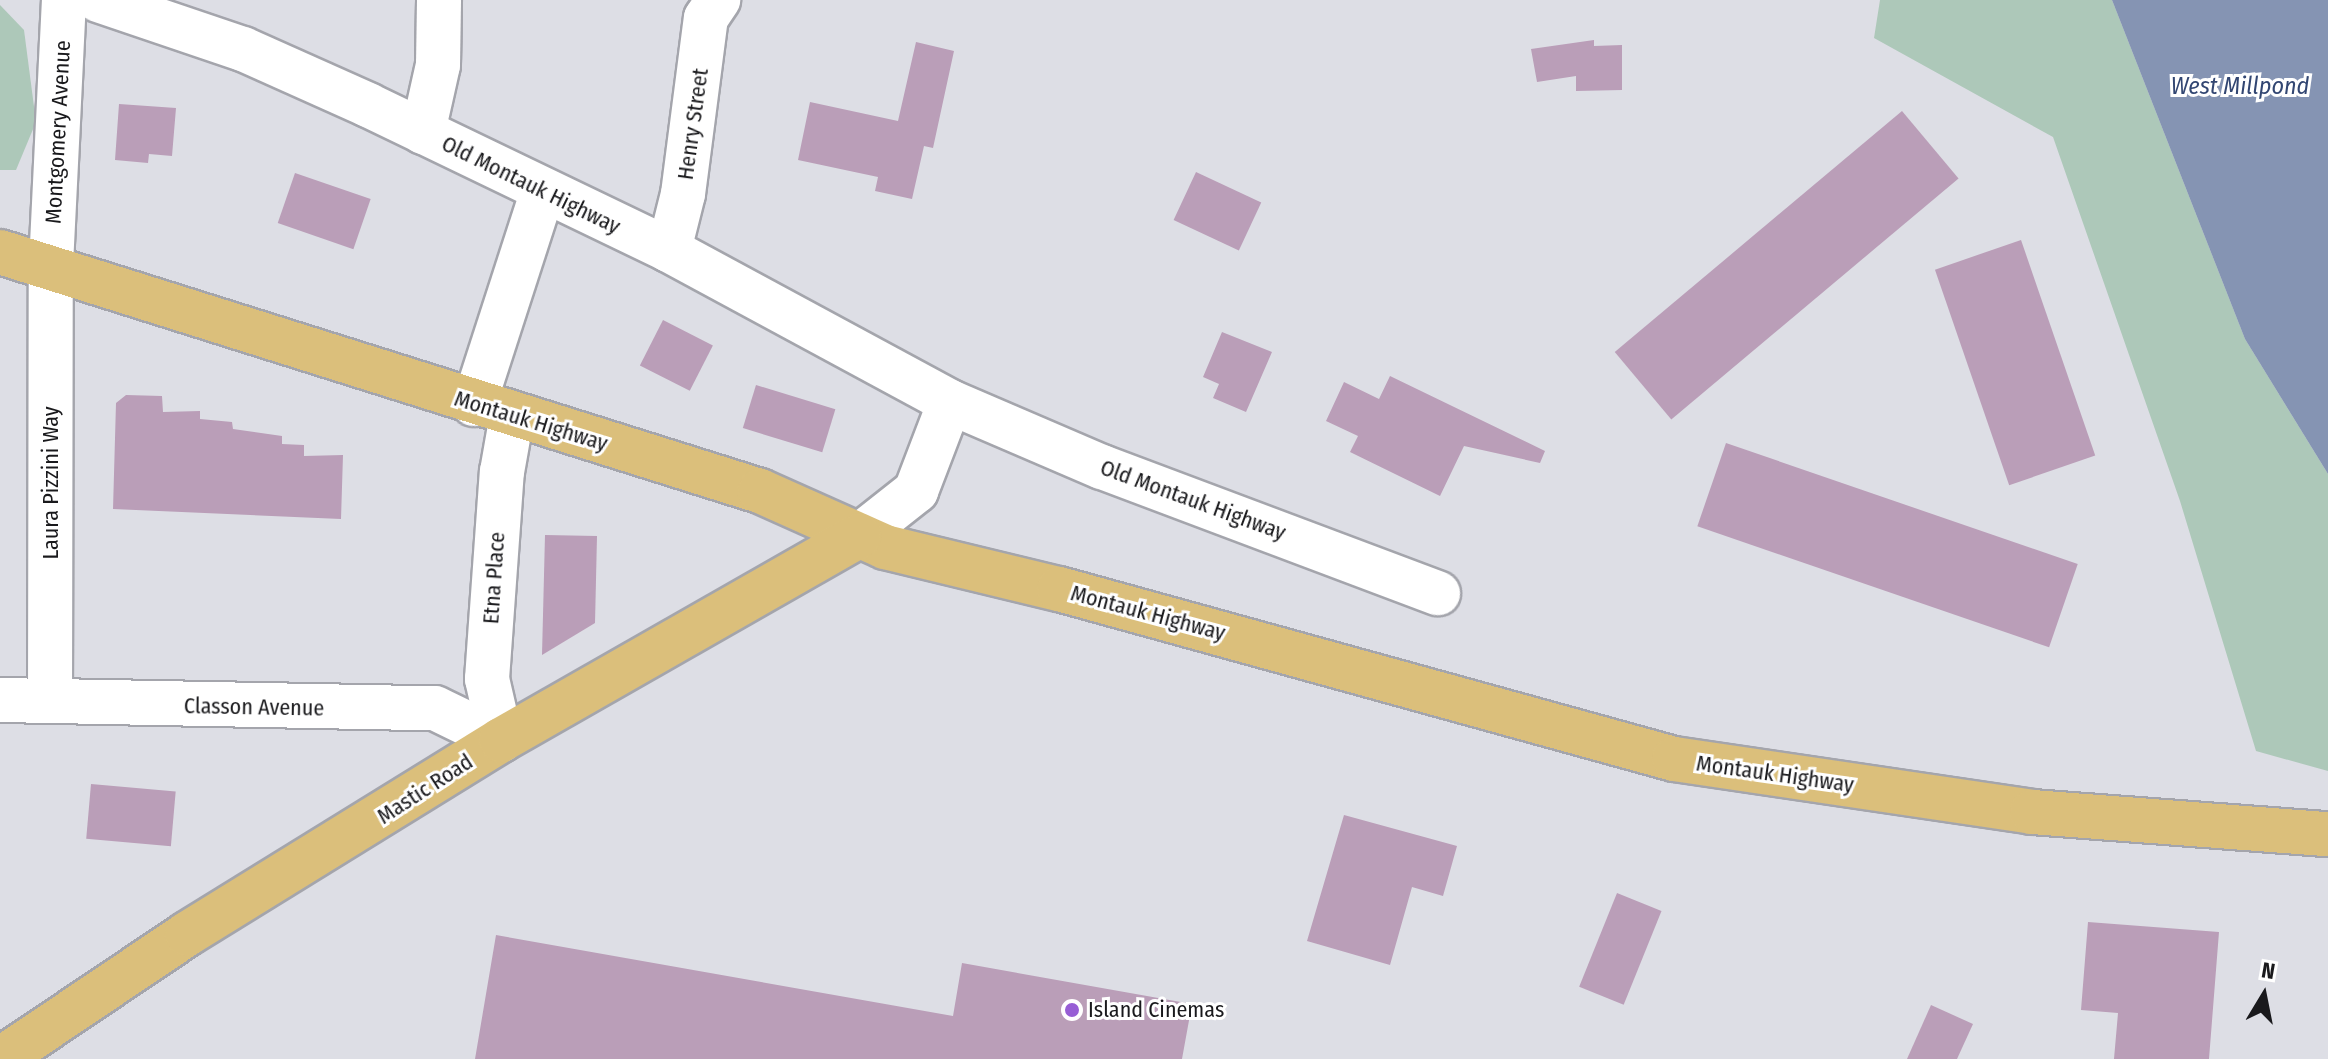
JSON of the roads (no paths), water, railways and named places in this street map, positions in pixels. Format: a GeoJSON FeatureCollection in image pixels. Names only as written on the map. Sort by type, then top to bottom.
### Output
{"type":"FeatureCollection","features":[{"type":"Feature","properties":{"kind":"main road","name":"Montauk Highway"},"geometry":{"type":"LineString","coordinates":[[0,252],[51,265],[493,410],[760,491],[885,547],[1059,589],[1674,759],[2032,812],[2328,834]]}},
{"type":"Feature","properties":{"kind":"main road","name":"Mastic Road"},"geometry":{"type":"LineString","coordinates":[[1,1059],[174,943],[501,740],[859,536]]}},
{"type":"Feature","properties":{"kind":"street","name":"Montgomery Avenue"},"geometry":{"type":"LineString","coordinates":[[51,265],[64,0]]}},
{"type":"Feature","properties":{"kind":"street","name":"Old Montauk Highway"},"geometry":{"type":"LineString","coordinates":[[98,0],[243,49],[423,132],[669,250],[950,402],[1102,467],[1438,593]]}},
{"type":"Feature","properties":{"kind":"street"},"geometry":{"type":"LineString","coordinates":[[423,132],[438,65],[439,0]]}},
{"type":"Feature","properties":{"kind":"street","name":"Henry Street"},"geometry":{"type":"LineString","coordinates":[[669,250],[686,178],[706,18],[718,0]]}},
{"type":"Feature","properties":{"kind":"street","name":"Etna Place"},"geometry":{"type":"LineString","coordinates":[[501,740],[487,679],[502,472],[493,410],[543,191]]}},
{"type":"Feature","properties":{"kind":"street","name":"Laura Pizzini Way"},"geometry":{"type":"LineString","coordinates":[[50,701],[51,265]]}},
{"type":"Feature","properties":{"kind":"street"},"geometry":{"type":"LineString","coordinates":[[859,536],[916,491],[950,402]]}},
{"type":"Feature","properties":{"kind":"street","name":"Classon Avenue"},"geometry":{"type":"LineString","coordinates":[[0,700],[435,708],[501,740]]}},
{"type":"Feature","properties":{"kind":"water","name":"West Millpond"},"geometry":{"type":"Polygon","coordinates":[[[2112,0],[2328,0],[2328,474],[2245,339],[2112,0]]]}},
{"type":"Feature","properties":{"kind":"place","name":"Island Cinemas"},"geometry":{"type":"Point","coordinates":[1072,1010]}}]}
